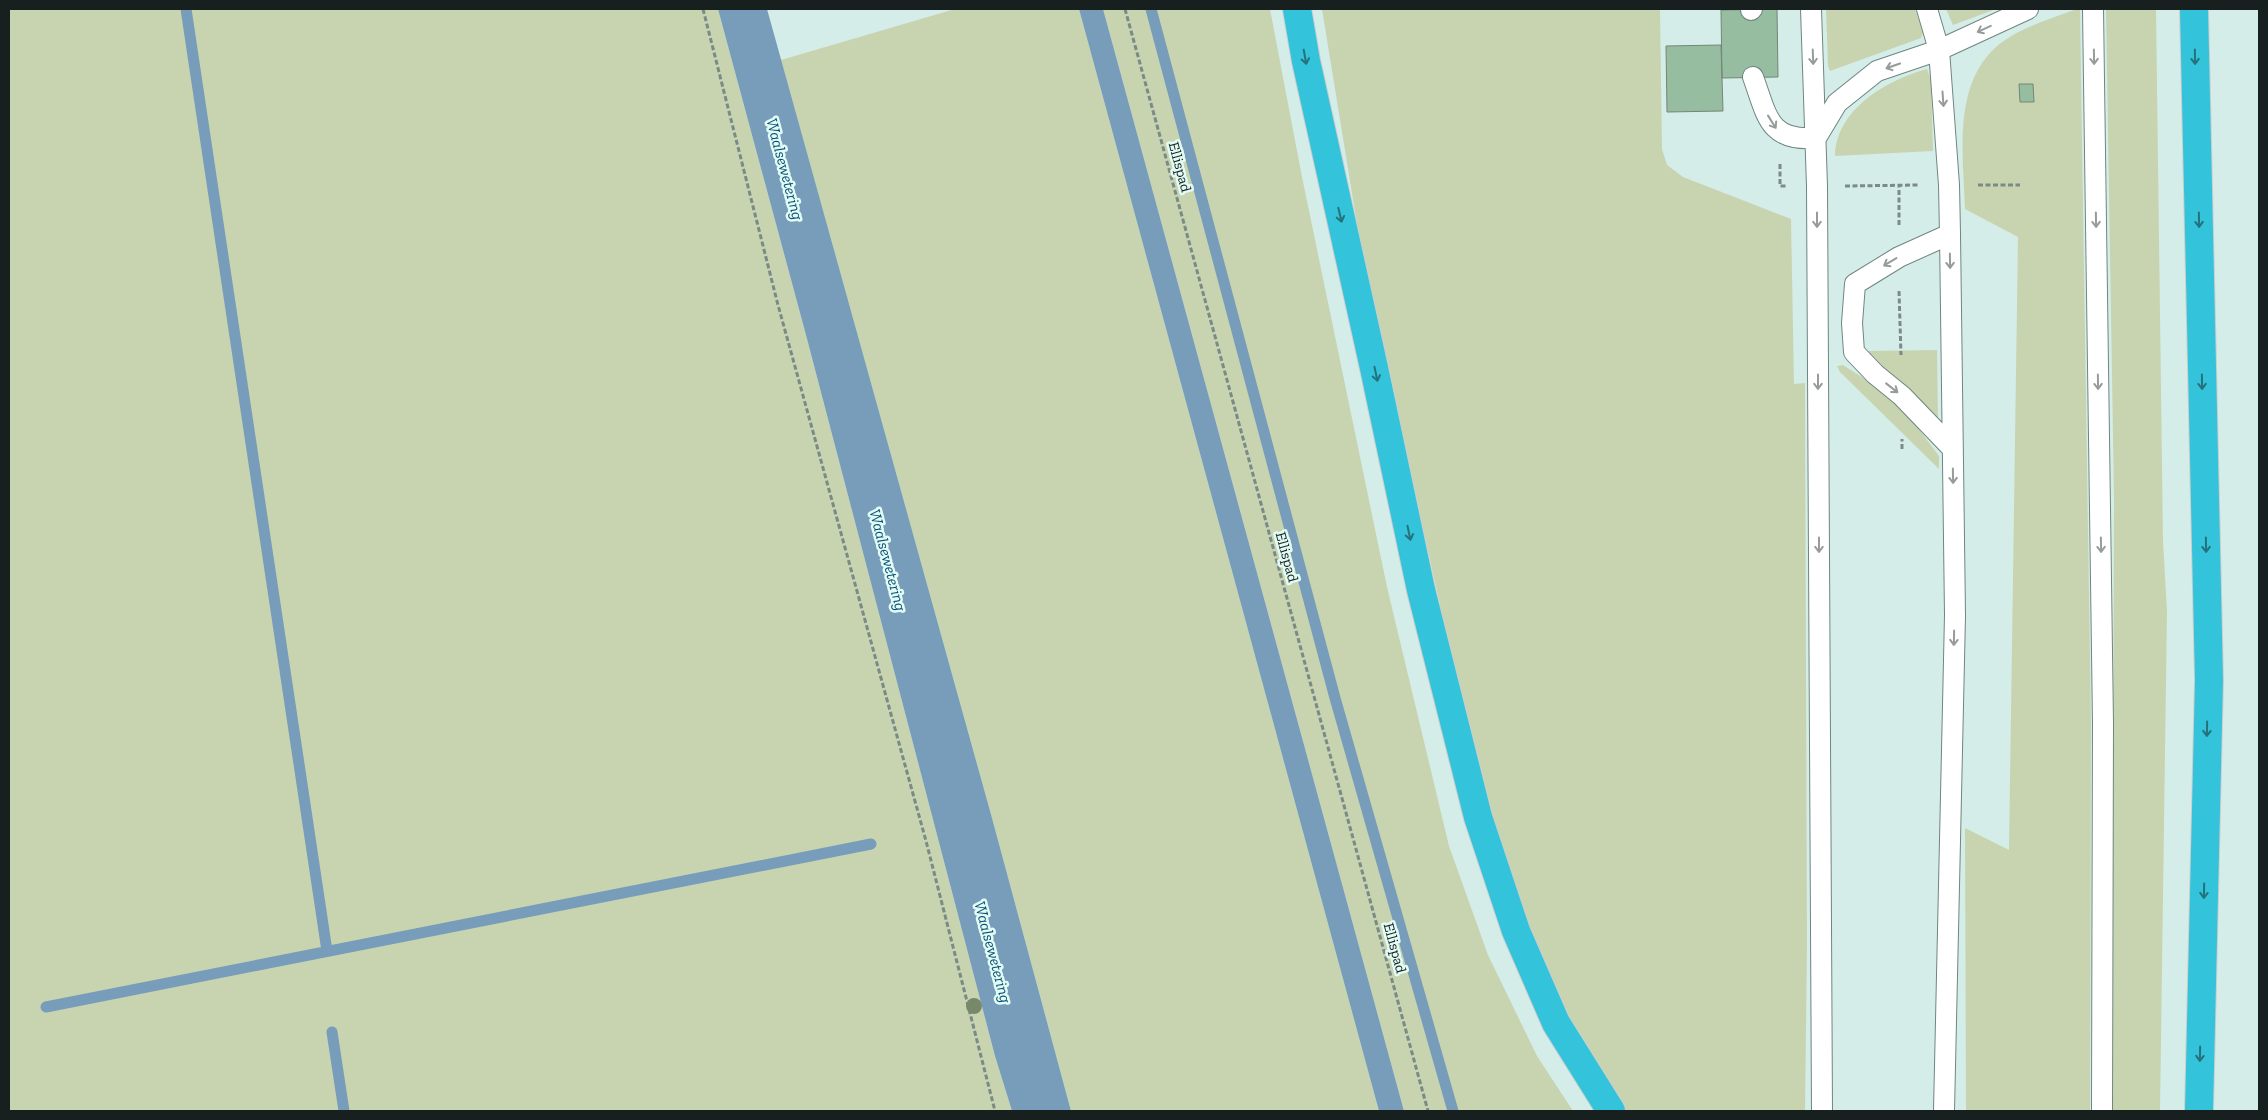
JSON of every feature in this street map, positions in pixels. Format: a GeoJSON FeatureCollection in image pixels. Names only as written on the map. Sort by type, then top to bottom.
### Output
{"type":"FeatureCollection","features":[{"type":"Feature","properties":{"kind":"highway"},"geometry":{"type":"LineString","coordinates":[[1297,9],[1306,61],[1421,590],[1478,817],[1516,931],[1556,1024],[1611,1111]]}},
{"type":"Feature","properties":{"kind":"highway"},"geometry":{"type":"LineString","coordinates":[[2194,9],[2208,680],[2198,1111]]}},
{"type":"Feature","properties":{"kind":"lane"},"geometry":{"type":"LineString","coordinates":[[1811,9],[1817,186],[1822,1111]]}},
{"type":"Feature","properties":{"kind":"lane"},"geometry":{"type":"LineString","coordinates":[[1927,9],[1939,50],[1949,185],[1950,234],[1955,625],[1944,1111]]}},
{"type":"Feature","properties":{"kind":"lane"},"geometry":{"type":"LineString","coordinates":[[1816,138],[1837,103],[1877,71],[1939,50],[2028,9]]}},
{"type":"Feature","properties":{"kind":"lane"},"geometry":{"type":"LineString","coordinates":[[2093,9],[2103,723],[2102,1111]]}},
{"type":"Feature","properties":{"kind":"lane"},"geometry":{"type":"LineString","coordinates":[[1753,77],[1768,118],[1779,133],[1798,140],[1816,138]]}},
{"type":"Feature","properties":{"kind":"lane"},"geometry":{"type":"LineString","coordinates":[[1950,234],[1899,257],[1855,284],[1852,323],[1854,352],[1875,374],[1902,396],[1953,449]]}},
{"type":"Feature","properties":{"kind":"path"},"geometry":{"type":"LineString","coordinates":[[703,9],[788,343],[926,841],[995,1111]]}},
{"type":"Feature","properties":{"kind":"path","name":"Ellispad"},"geometry":{"type":"LineString","coordinates":[[1125,9],[1428,1111]]}},
{"type":"Feature","properties":{"kind":"path"},"geometry":{"type":"LineString","coordinates":[[1779,133],[1780,186],[2020,185]]}},
{"type":"Feature","properties":{"kind":"path"},"geometry":{"type":"LineString","coordinates":[[1899,186],[1902,449]]}},
{"type":"Feature","properties":{"kind":"green space"},"geometry":{"type":"Polygon","coordinates":[[[9,9],[718,9],[806,335],[995,1056],[1012,1111],[9,1111],[9,9]]]}},
{"type":"Feature","properties":{"kind":"green space"},"geometry":{"type":"Polygon","coordinates":[[[955,9],[1079,9],[1379,1111],[1071,1111],[992,818],[781,60],[955,9]]]}},
{"type":"Feature","properties":{"kind":"green space"},"geometry":{"type":"Polygon","coordinates":[[[1103,9],[1270,9],[1302,177],[1387,587],[1449,846],[1488,955],[1537,1056],[1573,1111],[1404,1111],[1103,9]]]}},
{"type":"Feature","properties":{"kind":"green space"},"geometry":{"type":"Polygon","coordinates":[[[1322,9],[1660,9],[1662,149],[1667,165],[1683,177],[1791,219],[1794,384],[1805,383],[1807,944],[1805,1111],[1626,1111],[1555,998],[1506,865],[1469,735],[1362,255],[1322,9]]]}},
{"type":"Feature","properties":{"kind":"green space"},"geometry":{"type":"Polygon","coordinates":[[[1826,9],[1915,9],[1923,33],[1921,38],[1830,71],[1828,66],[1826,9]]]}},
{"type":"Feature","properties":{"kind":"green space"},"geometry":{"type":"Polygon","coordinates":[[[1946,9],[1996,9],[1953,25],[1946,9]]]}},
{"type":"Feature","properties":{"kind":"green space"},"geometry":{"type":"Polygon","coordinates":[[[2080,9],[2091,722],[2090,1111],[1966,1111],[1965,828],[2009,850],[2018,237],[1965,209],[1963,137],[1965,113],[1970,90],[1979,69],[1993,50],[2020,31],[2080,9]]]}},
{"type":"Feature","properties":{"kind":"green space"},"geometry":{"type":"Polygon","coordinates":[[[2106,9],[2156,9],[2163,541],[2167,611],[2160,1111],[2112,1111],[2114,498],[2106,9]]]}},
{"type":"Feature","properties":{"kind":"green space"},"geometry":{"type":"Polygon","coordinates":[[[1927,69],[1931,80],[1933,151],[1835,156],[1838,139],[1844,124],[1866,99],[1896,81],[1927,69]]]}},
{"type":"Feature","properties":{"kind":"green space"},"geometry":{"type":"Polygon","coordinates":[[[1937,350],[1938,420],[1896,378],[1868,354],[1869,351],[1937,350]]]}},
{"type":"Feature","properties":{"kind":"green space"},"geometry":{"type":"Polygon","coordinates":[[[1843,365],[1874,385],[1915,424],[1939,456],[1939,469],[1840,372],[1837,366],[1843,365]]]}},
{"type":"Feature","properties":{"kind":"water","name":"Waalsewetering"},"geometry":{"type":"Polygon","coordinates":[[[718,9],[767,9],[992,818],[1071,1111],[1012,1111],[995,1056],[806,335],[718,9]]]}},
{"type":"Feature","properties":{"kind":"water"},"geometry":{"type":"Polygon","coordinates":[[[1079,9],[1103,9],[1404,1111],[1379,1111],[1079,9]]]}},
{"type":"Feature","properties":{"kind":"building"},"geometry":{"type":"Polygon","coordinates":[[[1777,9],[1778,77],[1722,78],[1721,10],[1777,9]]]}},
{"type":"Feature","properties":{"kind":"building"},"geometry":{"type":"Polygon","coordinates":[[[1721,45],[1723,111],[1667,112],[1666,46],[1721,45]]]}},
{"type":"Feature","properties":{"kind":"building"},"geometry":{"type":"Polygon","coordinates":[[[2019,84],[2033,84],[2034,102],[2020,102],[2019,84]]]}},
{"type":"Feature","properties":{"kind":"waterway"},"geometry":{"type":"LineString","coordinates":[[186,9],[327,951]]}},
{"type":"Feature","properties":{"kind":"waterway"},"geometry":{"type":"LineString","coordinates":[[1151,9],[1335,698],[1453,1111]]}},
{"type":"Feature","properties":{"kind":"waterway"},"geometry":{"type":"LineString","coordinates":[[46,1007],[871,844]]}},
{"type":"Feature","properties":{"kind":"waterway"},"geometry":{"type":"LineString","coordinates":[[332,1032],[344,1111]]}}]}
